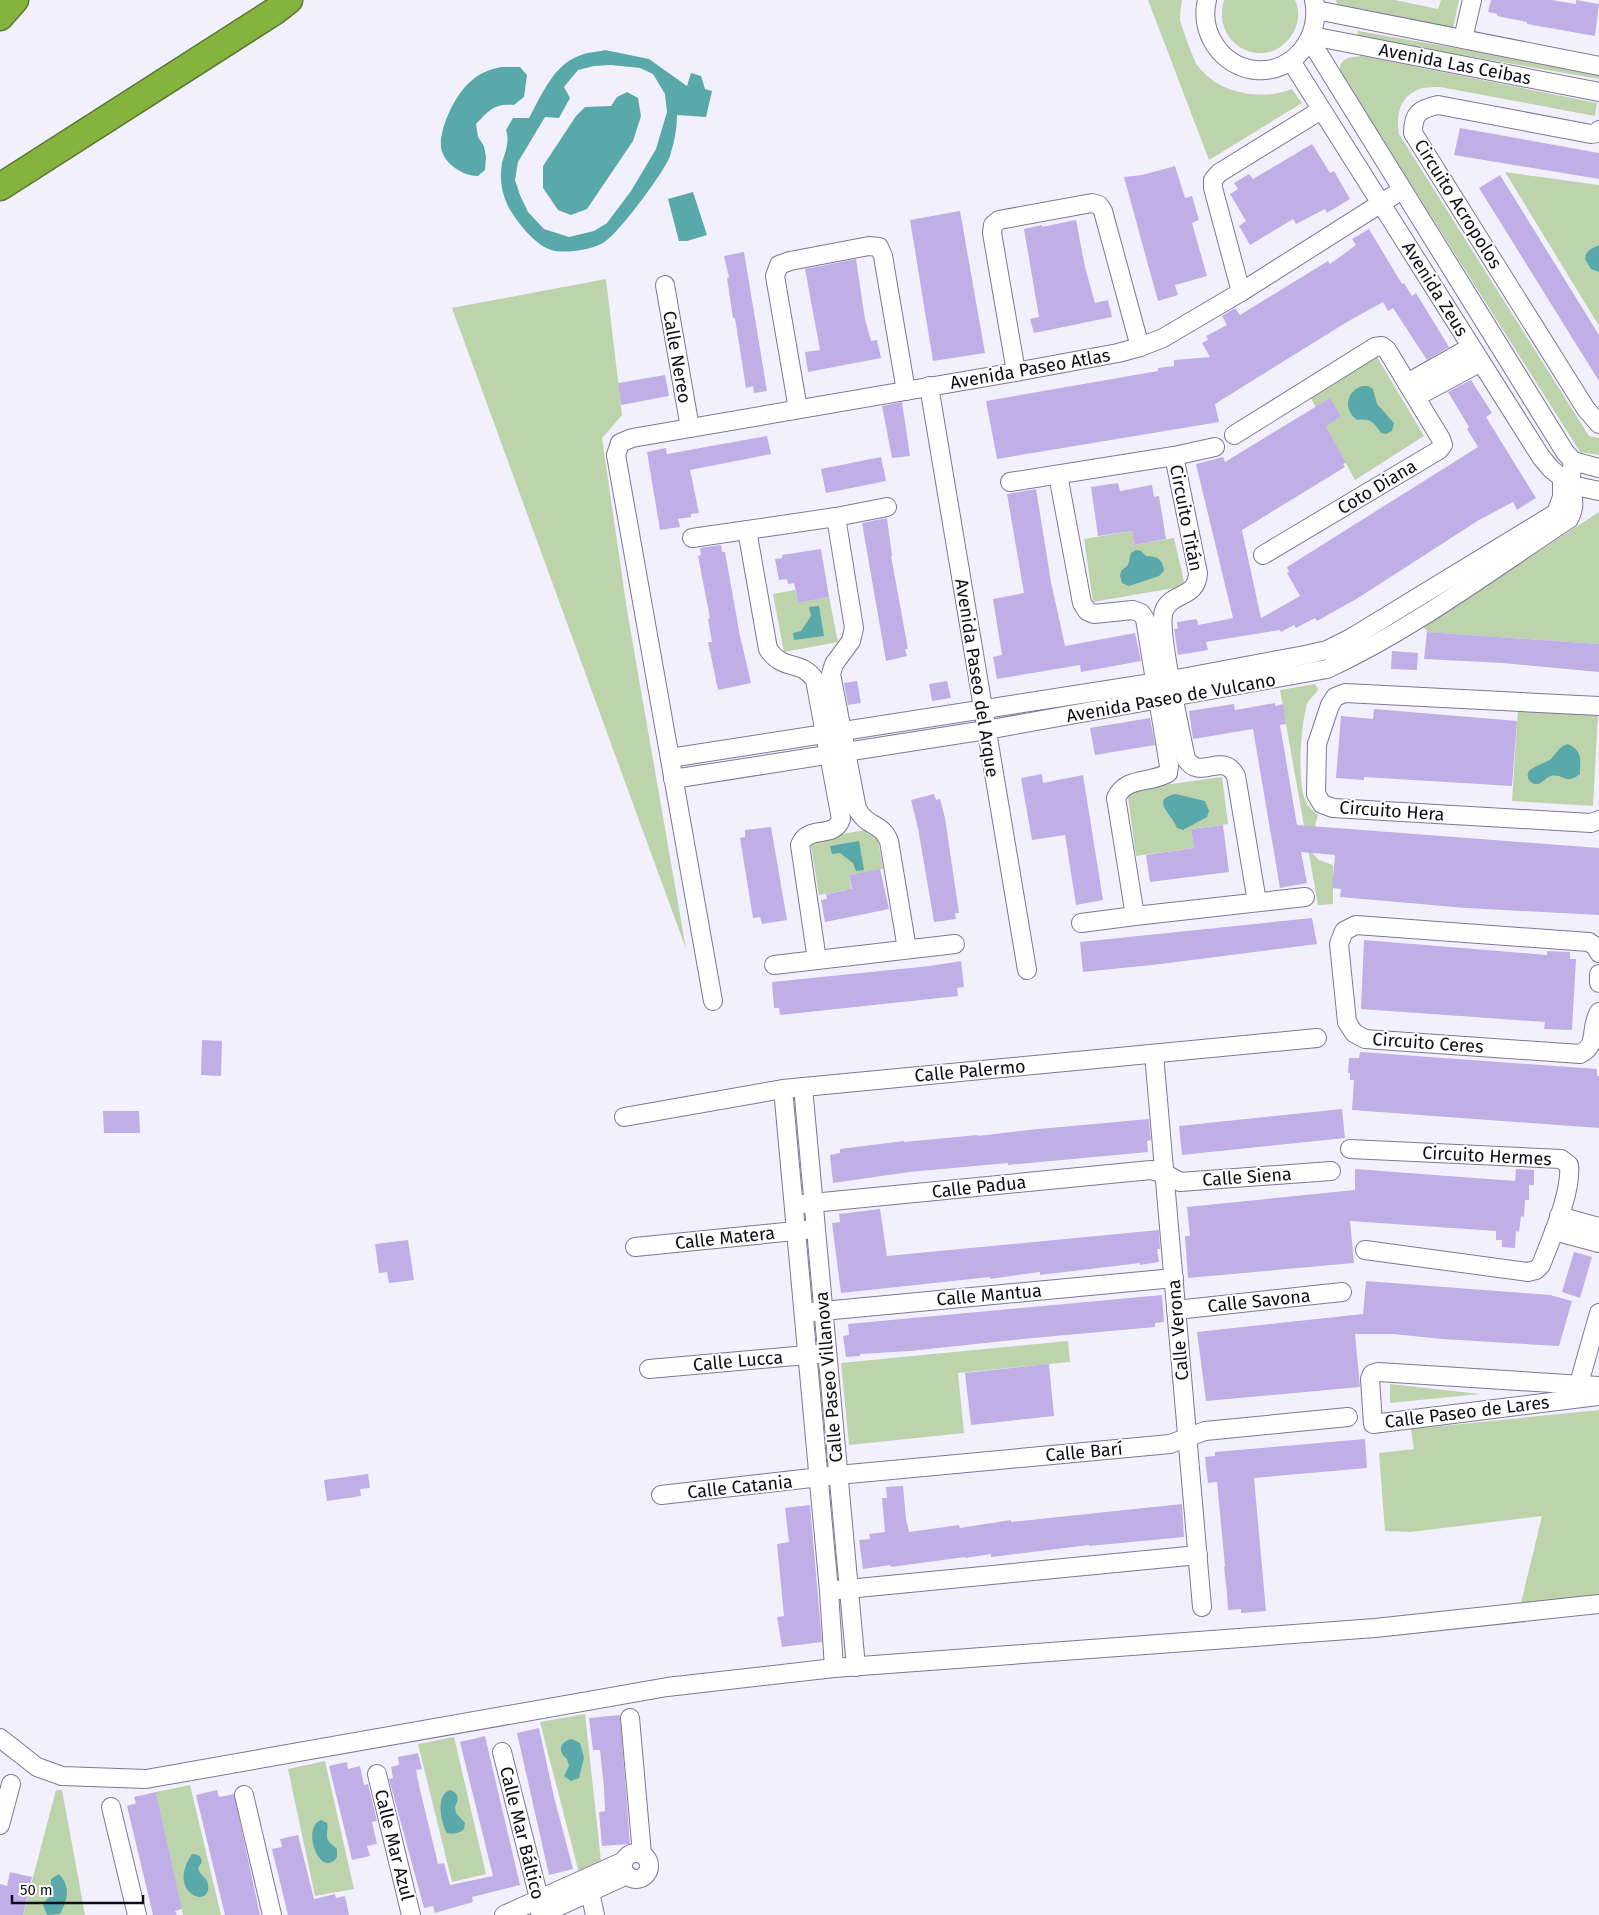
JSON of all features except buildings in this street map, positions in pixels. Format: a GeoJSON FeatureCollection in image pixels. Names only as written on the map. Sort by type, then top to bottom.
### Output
{"type":"FeatureCollection","features":[{"type":"Feature","properties":{"kind":"highway"},"geometry":{"type":"LineString","coordinates":[[0,17],[15,0]]}},
{"type":"Feature","properties":{"kind":"highway"},"geometry":{"type":"LineString","coordinates":[[0,187],[290,0]]}},
{"type":"Feature","properties":{"kind":"street"},"geometry":{"type":"LineString","coordinates":[[1207,0],[1205,21],[1210,39],[1222,54],[1237,65],[1255,70],[1274,68],[1291,61],[1302,52],[1311,38],[1315,23],[1315,5]]}},
{"type":"Feature","properties":{"kind":"street"},"geometry":{"type":"LineString","coordinates":[[1463,39],[1472,0]]}},
{"type":"Feature","properties":{"kind":"street","name":"Avenida Las Ceibas"},"geometry":{"type":"LineString","coordinates":[[1315,5],[1463,39],[1599,66]]}},
{"type":"Feature","properties":{"kind":"street","name":"Avenida Zeus"},"geometry":{"type":"LineString","coordinates":[[1311,38],[1402,190],[1565,452],[1573,461]]}},
{"type":"Feature","properties":{"kind":"street","name":"Avenida Las Ceibas"},"geometry":{"type":"LineString","coordinates":[[1311,38],[1599,92]]}},
{"type":"Feature","properties":{"kind":"street","name":"Avenida Zeus"},"geometry":{"type":"LineString","coordinates":[[1291,61],[1500,393],[1542,457],[1567,482]]}},
{"type":"Feature","properties":{"kind":"street","name":"Circuito Acropolos"},"geometry":{"type":"LineString","coordinates":[[1599,130],[1597,133],[1591,134],[1438,106],[1427,108],[1418,113],[1413,122],[1413,133],[1586,409],[1599,424]]}},
{"type":"Feature","properties":{"kind":"street"},"geometry":{"type":"LineString","coordinates":[[1241,292],[1212,180],[1219,173],[1321,110]]}},
{"type":"Feature","properties":{"kind":"street","name":"Avenida Paseo Atlas"},"geometry":{"type":"LineString","coordinates":[[670,758],[616,455],[620,443],[632,438],[1016,372],[1118,353],[1140,347],[1163,338],[1241,292],[1402,190]]}},
{"type":"Feature","properties":{"kind":"street"},"geometry":{"type":"LineString","coordinates":[[1016,372],[992,233],[993,224],[1000,220],[1092,203],[1100,205],[1104,211],[1140,347]]}},
{"type":"Feature","properties":{"kind":"street"},"geometry":{"type":"LineString","coordinates":[[798,409],[775,276],[779,265],[790,261],[869,246],[879,247],[883,256],[906,391]]}},
{"type":"Feature","properties":{"kind":"street","name":"Calle Nereo"},"geometry":{"type":"LineString","coordinates":[[665,286],[690,428]]}},
{"type":"Feature","properties":{"kind":"street","name":"Coto Diana"},"geometry":{"type":"LineString","coordinates":[[1234,435],[1375,348],[1382,346],[1387,350],[1412,390],[1443,445],[1439,450],[1263,555]]}},
{"type":"Feature","properties":{"kind":"street"},"geometry":{"type":"LineString","coordinates":[[1412,390],[1476,354]]}},
{"type":"Feature","properties":{"kind":"street"},"geometry":{"type":"LineString","coordinates":[[1500,393],[1521,380]]}},
{"type":"Feature","properties":{"kind":"street","name":"Avenida Paseo del Arque"},"geometry":{"type":"LineString","coordinates":[[929,386],[1027,970]]}},
{"type":"Feature","properties":{"kind":"street"},"geometry":{"type":"LineString","coordinates":[[1174,456],[1215,448]]}},
{"type":"Feature","properties":{"kind":"street","name":"Circuito Titán"},"geometry":{"type":"LineString","coordinates":[[1010,482],[1174,456],[1198,573],[1198,582],[1193,589],[1164,609],[1165,690]]}},
{"type":"Feature","properties":{"kind":"street"},"geometry":{"type":"LineString","coordinates":[[1573,461],[1585,466],[1599,468]]}},
{"type":"Feature","properties":{"kind":"street","name":"Avenida Paseo de Vulcano"},"geometry":{"type":"LineString","coordinates":[[673,779],[986,730],[1165,690],[1328,650],[1556,513],[1573,461]]}},
{"type":"Feature","properties":{"kind":"street"},"geometry":{"type":"LineString","coordinates":[[1058,475],[1082,603],[1087,610],[1094,614],[1133,610],[1141,613],[1145,619],[1186,759],[1191,766],[1198,769],[1224,764],[1232,768],[1236,776],[1257,902]]}},
{"type":"Feature","properties":{"kind":"street"},"geometry":{"type":"LineString","coordinates":[[1567,482],[1599,490]]}},
{"type":"Feature","properties":{"kind":"street","name":"Avenida Paseo de Vulcano"},"geometry":{"type":"LineString","coordinates":[[670,758],[982,710],[1327,670],[1420,618],[1569,519],[1574,509],[1574,498],[1567,482]]}},
{"type":"Feature","properties":{"kind":"street"},"geometry":{"type":"LineString","coordinates":[[692,538],[887,508]]}},
{"type":"Feature","properties":{"kind":"street"},"geometry":{"type":"LineString","coordinates":[[836,517],[854,628],[851,641],[834,664],[831,674],[834,733],[838,753],[861,817],[868,824],[881,828],[889,841],[907,949]]}},
{"type":"Feature","properties":{"kind":"street"},"geometry":{"type":"LineString","coordinates":[[747,530],[768,649],[774,658],[790,665],[804,668],[810,673],[815,680],[834,733]]}},
{"type":"Feature","properties":{"kind":"street"},"geometry":{"type":"LineString","coordinates":[[1410,602],[1420,618]]}},
{"type":"Feature","properties":{"kind":"street"},"geometry":{"type":"LineString","coordinates":[[1134,916],[1116,798],[1120,789],[1127,784],[1161,777],[1168,773],[1165,690]]}},
{"type":"Feature","properties":{"kind":"street","name":"Circuito Hera"},"geometry":{"type":"LineString","coordinates":[[1599,706],[1345,693],[1335,697],[1330,705],[1317,744],[1316,794],[1322,804],[1333,808],[1592,823],[1599,820]]}},
{"type":"Feature","properties":{"kind":"street"},"geometry":{"type":"LineString","coordinates":[[817,960],[800,845],[803,838],[808,835],[833,830],[839,825],[841,819],[838,753]]}},
{"type":"Feature","properties":{"kind":"street"},"geometry":{"type":"LineString","coordinates":[[670,758],[713,1001]]}},
{"type":"Feature","properties":{"kind":"street"},"geometry":{"type":"LineString","coordinates":[[1081,923],[1304,897]]}},
{"type":"Feature","properties":{"kind":"street","name":"Circuito Ceres"},"geometry":{"type":"LineString","coordinates":[[1599,953],[1596,947],[1589,942],[1356,925],[1344,931],[1338,944],[1348,1022],[1354,1033],[1365,1039],[1580,1054],[1589,1051],[1593,1045],[1596,1017],[1599,1012]]}},
{"type":"Feature","properties":{"kind":"street"},"geometry":{"type":"LineString","coordinates":[[774,965],[955,944]]}},
{"type":"Feature","properties":{"kind":"street"},"geometry":{"type":"LineString","coordinates":[[1599,974],[1599,983]]}},
{"type":"Feature","properties":{"kind":"street","name":"Calle Palermo"},"geometry":{"type":"LineString","coordinates":[[624,1117],[782,1088],[1316,1038]]}},
{"type":"Feature","properties":{"kind":"street","name":"Calle Verona"},"geometry":{"type":"LineString","coordinates":[[1154,1054],[1166,1174],[1202,1607]]}},
{"type":"Feature","properties":{"kind":"street","name":"Calle Paseo Villanova"},"geometry":{"type":"LineString","coordinates":[[802,1087],[856,1667]]}},
{"type":"Feature","properties":{"kind":"street","name":"Calle Paseo Villanova"},"geometry":{"type":"LineString","coordinates":[[782,1088],[804,1312],[834,1668]]}},
{"type":"Feature","properties":{"kind":"street","name":"Circuito Hermes"},"geometry":{"type":"LineString","coordinates":[[1350,1149],[1561,1159],[1569,1165],[1570,1175],[1556,1224],[1541,1265],[1536,1270],[1528,1272],[1365,1250]]}},
{"type":"Feature","properties":{"kind":"street","name":"Calle Padua"},"geometry":{"type":"LineString","coordinates":[[792,1205],[1151,1170],[1166,1174]]}},
{"type":"Feature","properties":{"kind":"street","name":"Calle Siena"},"geometry":{"type":"LineString","coordinates":[[1166,1174],[1180,1182],[1331,1171]]}},
{"type":"Feature","properties":{"kind":"street"},"geometry":{"type":"LineString","coordinates":[[1556,1224],[1599,1227]]}},
{"type":"Feature","properties":{"kind":"street"},"geometry":{"type":"LineString","coordinates":[[1556,1224],[1599,1243]]}},
{"type":"Feature","properties":{"kind":"street","name":"Calle Matera"},"geometry":{"type":"LineString","coordinates":[[635,1247],[816,1229]]}},
{"type":"Feature","properties":{"kind":"street","name":"Calle Mantua"},"geometry":{"type":"LineString","coordinates":[[804,1312],[1174,1278]]}},
{"type":"Feature","properties":{"kind":"street","name":"Calle Savona"},"geometry":{"type":"LineString","coordinates":[[1176,1310],[1342,1292]]}},
{"type":"Feature","properties":{"kind":"street"},"geometry":{"type":"LineString","coordinates":[[1577,1391],[1599,1313]]}},
{"type":"Feature","properties":{"kind":"street","name":"Calle Lucca"},"geometry":{"type":"LineString","coordinates":[[649,1369],[827,1353]]}},
{"type":"Feature","properties":{"kind":"street","name":"Calle Paseo de Lares"},"geometry":{"type":"LineString","coordinates":[[1599,1386],[1577,1391],[1372,1424],[1370,1379],[1372,1374],[1378,1372],[1577,1391],[1599,1396]]}},
{"type":"Feature","properties":{"kind":"street","name":"Calle Barí"},"geometry":{"type":"LineString","coordinates":[[818,1478],[1170,1444],[1205,1431],[1348,1417]]}},
{"type":"Feature","properties":{"kind":"street","name":"Calle Catania"},"geometry":{"type":"LineString","coordinates":[[661,1495],[818,1478]]}},
{"type":"Feature","properties":{"kind":"street"},"geometry":{"type":"LineString","coordinates":[[829,1591],[1198,1555]]}},
{"type":"Feature","properties":{"kind":"street"},"geometry":{"type":"LineString","coordinates":[[0,1738],[37,1767],[62,1776],[146,1779],[667,1687],[834,1668],[1376,1628],[1599,1604]]}},
{"type":"Feature","properties":{"kind":"street"},"geometry":{"type":"LineString","coordinates":[[630,1718],[642,1854]]}},
{"type":"Feature","properties":{"kind":"street","name":"Calle Mar Báltico"},"geometry":{"type":"LineString","coordinates":[[502,1752],[541,1910]]}},
{"type":"Feature","properties":{"kind":"street","name":"Calle Mar Azul"},"geometry":{"type":"LineString","coordinates":[[377,1774],[411,1915]]}},
{"type":"Feature","properties":{"kind":"street"},"geometry":{"type":"LineString","coordinates":[[0,1825],[11,1784]]}},
{"type":"Feature","properties":{"kind":"street"},"geometry":{"type":"LineString","coordinates":[[244,1795],[272,1915]]}},
{"type":"Feature","properties":{"kind":"street"},"geometry":{"type":"LineString","coordinates":[[111,1807],[137,1915]]}},
{"type":"Feature","properties":{"kind":"street"},"geometry":{"type":"LineString","coordinates":[[504,1915],[541,1910],[590,1892],[626,1868],[632,1854],[642,1854],[647,1858],[649,1864],[646,1876],[636,1879],[626,1868]]}},
{"type":"Feature","properties":{"kind":"street"},"geometry":{"type":"LineString","coordinates":[[541,1910],[626,1868]]}},
{"type":"Feature","properties":{"kind":"street"},"geometry":{"type":"LineString","coordinates":[[590,1892],[595,1915]]}},
{"type":"Feature","properties":{"kind":"shaded area"},"geometry":{"type":"Polygon","coordinates":[[[1148,0],[1182,0],[1180,19],[1194,58],[1207,76],[1217,83],[1229,89],[1254,94],[1280,93],[1292,89],[1302,103],[1209,160],[1148,0]]]}},
{"type":"Feature","properties":{"kind":"shaded area"},"geometry":{"type":"Polygon","coordinates":[[[1224,0],[1295,0],[1298,13],[1297,25],[1283,45],[1270,52],[1257,53],[1244,50],[1233,42],[1226,31],[1222,17],[1224,0]]]}},
{"type":"Feature","properties":{"kind":"shaded area"},"geometry":{"type":"Polygon","coordinates":[[[1336,0],[1395,0],[1438,9],[1441,0],[1459,0],[1453,28],[1337,4],[1336,0]]]}},
{"type":"Feature","properties":{"kind":"shaded area"},"geometry":{"type":"Polygon","coordinates":[[[1358,31],[1599,73],[1599,79],[1357,37],[1358,31]]]}},
{"type":"Feature","properties":{"kind":"shaded area"},"geometry":{"type":"Polygon","coordinates":[[[605,50],[649,59],[687,86],[691,73],[701,76],[705,89],[712,91],[706,117],[677,115],[674,141],[666,164],[640,203],[610,238],[603,243],[585,249],[563,252],[551,250],[539,243],[527,232],[512,214],[505,198],[501,175],[507,143],[506,130],[513,118],[529,118],[544,90],[563,65],[581,55],[605,50]],[[611,65],[594,66],[578,70],[564,87],[570,98],[559,118],[545,117],[518,162],[515,180],[520,195],[528,212],[544,229],[569,237],[594,231],[607,223],[631,191],[656,149],[667,112],[665,94],[653,74],[640,68],[611,65]]]}},
{"type":"Feature","properties":{"kind":"shaded area"},"geometry":{"type":"Polygon","coordinates":[[[1362,56],[1597,103],[1595,116],[1440,87],[1428,87],[1411,93],[1406,98],[1400,108],[1398,121],[1399,134],[1589,436],[1599,438],[1599,455],[1580,452],[1340,72],[1343,61],[1362,56]]]}},
{"type":"Feature","properties":{"kind":"shaded area"},"geometry":{"type":"Polygon","coordinates":[[[501,67],[520,67],[527,75],[524,97],[514,105],[497,106],[476,124],[478,137],[484,146],[486,157],[485,170],[478,176],[466,174],[450,164],[443,154],[441,140],[445,122],[459,95],[470,82],[484,72],[501,67]]]}},
{"type":"Feature","properties":{"kind":"shaded area"},"geometry":{"type":"Polygon","coordinates":[[[627,92],[638,98],[641,116],[633,141],[587,209],[571,215],[558,210],[543,188],[543,166],[576,116],[585,107],[611,106],[617,97],[627,92]]]}},
{"type":"Feature","properties":{"kind":"shaded area"},"geometry":{"type":"Polygon","coordinates":[[[1505,172],[1599,185],[1599,326],[1505,172]]]}},
{"type":"Feature","properties":{"kind":"shaded area"},"geometry":{"type":"Polygon","coordinates":[[[693,192],[707,235],[687,241],[679,241],[668,199],[693,192]]]}},
{"type":"Feature","properties":{"kind":"shaded area"},"geometry":{"type":"Polygon","coordinates":[[[1599,245],[1599,272],[1591,269],[1585,259],[1591,249],[1599,245]]]}},
{"type":"Feature","properties":{"kind":"shaded area"},"geometry":{"type":"Polygon","coordinates":[[[606,279],[622,415],[602,438],[627,610],[686,949],[452,308],[606,279]]]}},
{"type":"Feature","properties":{"kind":"shaded area"},"geometry":{"type":"Polygon","coordinates":[[[1376,355],[1424,436],[1355,480],[1309,395],[1376,355]]]}},
{"type":"Feature","properties":{"kind":"shaded area"},"geometry":{"type":"Polygon","coordinates":[[[1362,386],[1368,386],[1373,389],[1377,404],[1394,423],[1392,431],[1386,434],[1381,433],[1371,422],[1357,420],[1353,416],[1348,406],[1348,401],[1352,392],[1362,386]]]}},
{"type":"Feature","properties":{"kind":"shaded area"},"geometry":{"type":"Polygon","coordinates":[[[1599,512],[1599,644],[1427,632],[1423,626],[1599,512]]]}},
{"type":"Feature","properties":{"kind":"shaded area"},"geometry":{"type":"Polygon","coordinates":[[[1132,531],[1134,545],[1174,538],[1185,586],[1093,602],[1084,539],[1132,531]]]}},
{"type":"Feature","properties":{"kind":"shaded area"},"geometry":{"type":"Polygon","coordinates":[[[1136,550],[1141,551],[1146,556],[1159,559],[1164,571],[1159,576],[1129,586],[1122,583],[1120,576],[1121,571],[1128,565],[1131,553],[1136,550]]]}},
{"type":"Feature","properties":{"kind":"shaded area"},"geometry":{"type":"Polygon","coordinates":[[[795,590],[798,603],[829,597],[838,642],[784,652],[773,594],[795,590]]]}},
{"type":"Feature","properties":{"kind":"shaded area"},"geometry":{"type":"Polygon","coordinates":[[[819,606],[824,636],[794,640],[793,633],[801,631],[811,616],[809,607],[819,606]]]}},
{"type":"Feature","properties":{"kind":"shaded area"},"geometry":{"type":"Polygon","coordinates":[[[1315,684],[1318,689],[1307,704],[1301,740],[1302,783],[1307,804],[1318,815],[1314,830],[1313,854],[1319,860],[1333,865],[1333,904],[1318,905],[1280,690],[1315,684]]]}},
{"type":"Feature","properties":{"kind":"shaded area"},"geometry":{"type":"Polygon","coordinates":[[[1518,709],[1598,715],[1593,806],[1512,801],[1518,709]]]}},
{"type":"Feature","properties":{"kind":"shaded area"},"geometry":{"type":"Polygon","coordinates":[[[1568,744],[1580,756],[1580,774],[1571,779],[1551,776],[1536,784],[1530,781],[1528,773],[1530,770],[1551,759],[1560,748],[1568,744]]]}},
{"type":"Feature","properties":{"kind":"shaded area"},"geometry":{"type":"Polygon","coordinates":[[[1222,777],[1228,824],[1191,829],[1194,848],[1136,856],[1127,790],[1222,777]]]}},
{"type":"Feature","properties":{"kind":"shaded area"},"geometry":{"type":"Polygon","coordinates":[[[1176,794],[1205,801],[1209,811],[1207,817],[1183,830],[1177,828],[1163,804],[1168,796],[1176,794]]]}},
{"type":"Feature","properties":{"kind":"shaded area"},"geometry":{"type":"Polygon","coordinates":[[[876,828],[883,869],[849,875],[852,894],[846,890],[819,895],[810,840],[876,828]]]}},
{"type":"Feature","properties":{"kind":"shaded area"},"geometry":{"type":"Polygon","coordinates":[[[859,841],[864,870],[856,871],[853,863],[840,853],[832,854],[830,846],[859,841]]]}},
{"type":"Feature","properties":{"kind":"shaded area"},"geometry":{"type":"Polygon","coordinates":[[[1068,1341],[1070,1362],[958,1373],[964,1433],[849,1445],[841,1363],[1068,1341]]]}},
{"type":"Feature","properties":{"kind":"shaded area"},"geometry":{"type":"Polygon","coordinates":[[[1390,1384],[1480,1394],[1390,1403],[1390,1384]]]}},
{"type":"Feature","properties":{"kind":"shaded area"},"geometry":{"type":"Polygon","coordinates":[[[1599,1410],[1599,1595],[1521,1603],[1542,1516],[1410,1532],[1385,1531],[1379,1453],[1414,1449],[1411,1429],[1599,1410]]]}},
{"type":"Feature","properties":{"kind":"shaded area"},"geometry":{"type":"Polygon","coordinates":[[[585,1714],[601,1861],[579,1873],[540,1722],[585,1714]]]}},
{"type":"Feature","properties":{"kind":"shaded area"},"geometry":{"type":"Polygon","coordinates":[[[454,1737],[486,1874],[452,1882],[418,1744],[454,1737]]]}},
{"type":"Feature","properties":{"kind":"shaded area"},"geometry":{"type":"Polygon","coordinates":[[[572,1739],[580,1743],[584,1758],[579,1778],[571,1781],[564,1776],[569,1766],[561,1747],[565,1742],[572,1739]]]}},
{"type":"Feature","properties":{"kind":"shaded area"},"geometry":{"type":"Polygon","coordinates":[[[325,1761],[354,1889],[315,1896],[288,1769],[325,1761]]]}},
{"type":"Feature","properties":{"kind":"shaded area"},"geometry":{"type":"Polygon","coordinates":[[[190,1785],[221,1915],[183,1915],[156,1792],[190,1785]]]}},
{"type":"Feature","properties":{"kind":"shaded area"},"geometry":{"type":"Polygon","coordinates":[[[56,1790],[62,1790],[85,1915],[23,1915],[56,1790]]]}},
{"type":"Feature","properties":{"kind":"shaded area"},"geometry":{"type":"Polygon","coordinates":[[[450,1790],[457,1795],[456,1813],[465,1823],[464,1829],[456,1833],[447,1833],[441,1816],[442,1797],[450,1790]]]}},
{"type":"Feature","properties":{"kind":"shaded area"},"geometry":{"type":"Polygon","coordinates":[[[321,1820],[327,1823],[327,1838],[337,1849],[337,1857],[331,1863],[319,1858],[313,1842],[312,1833],[315,1825],[321,1820]]]}},
{"type":"Feature","properties":{"kind":"shaded area"},"geometry":{"type":"Polygon","coordinates":[[[192,1854],[196,1854],[202,1860],[198,1868],[208,1884],[207,1892],[203,1896],[198,1897],[191,1894],[186,1888],[184,1879],[185,1868],[192,1854]]]}},
{"type":"Feature","properties":{"kind":"shaded area"},"geometry":{"type":"Polygon","coordinates":[[[59,1874],[67,1889],[65,1904],[60,1914],[47,1915],[43,1905],[51,1895],[51,1879],[59,1874]]]}}]}
